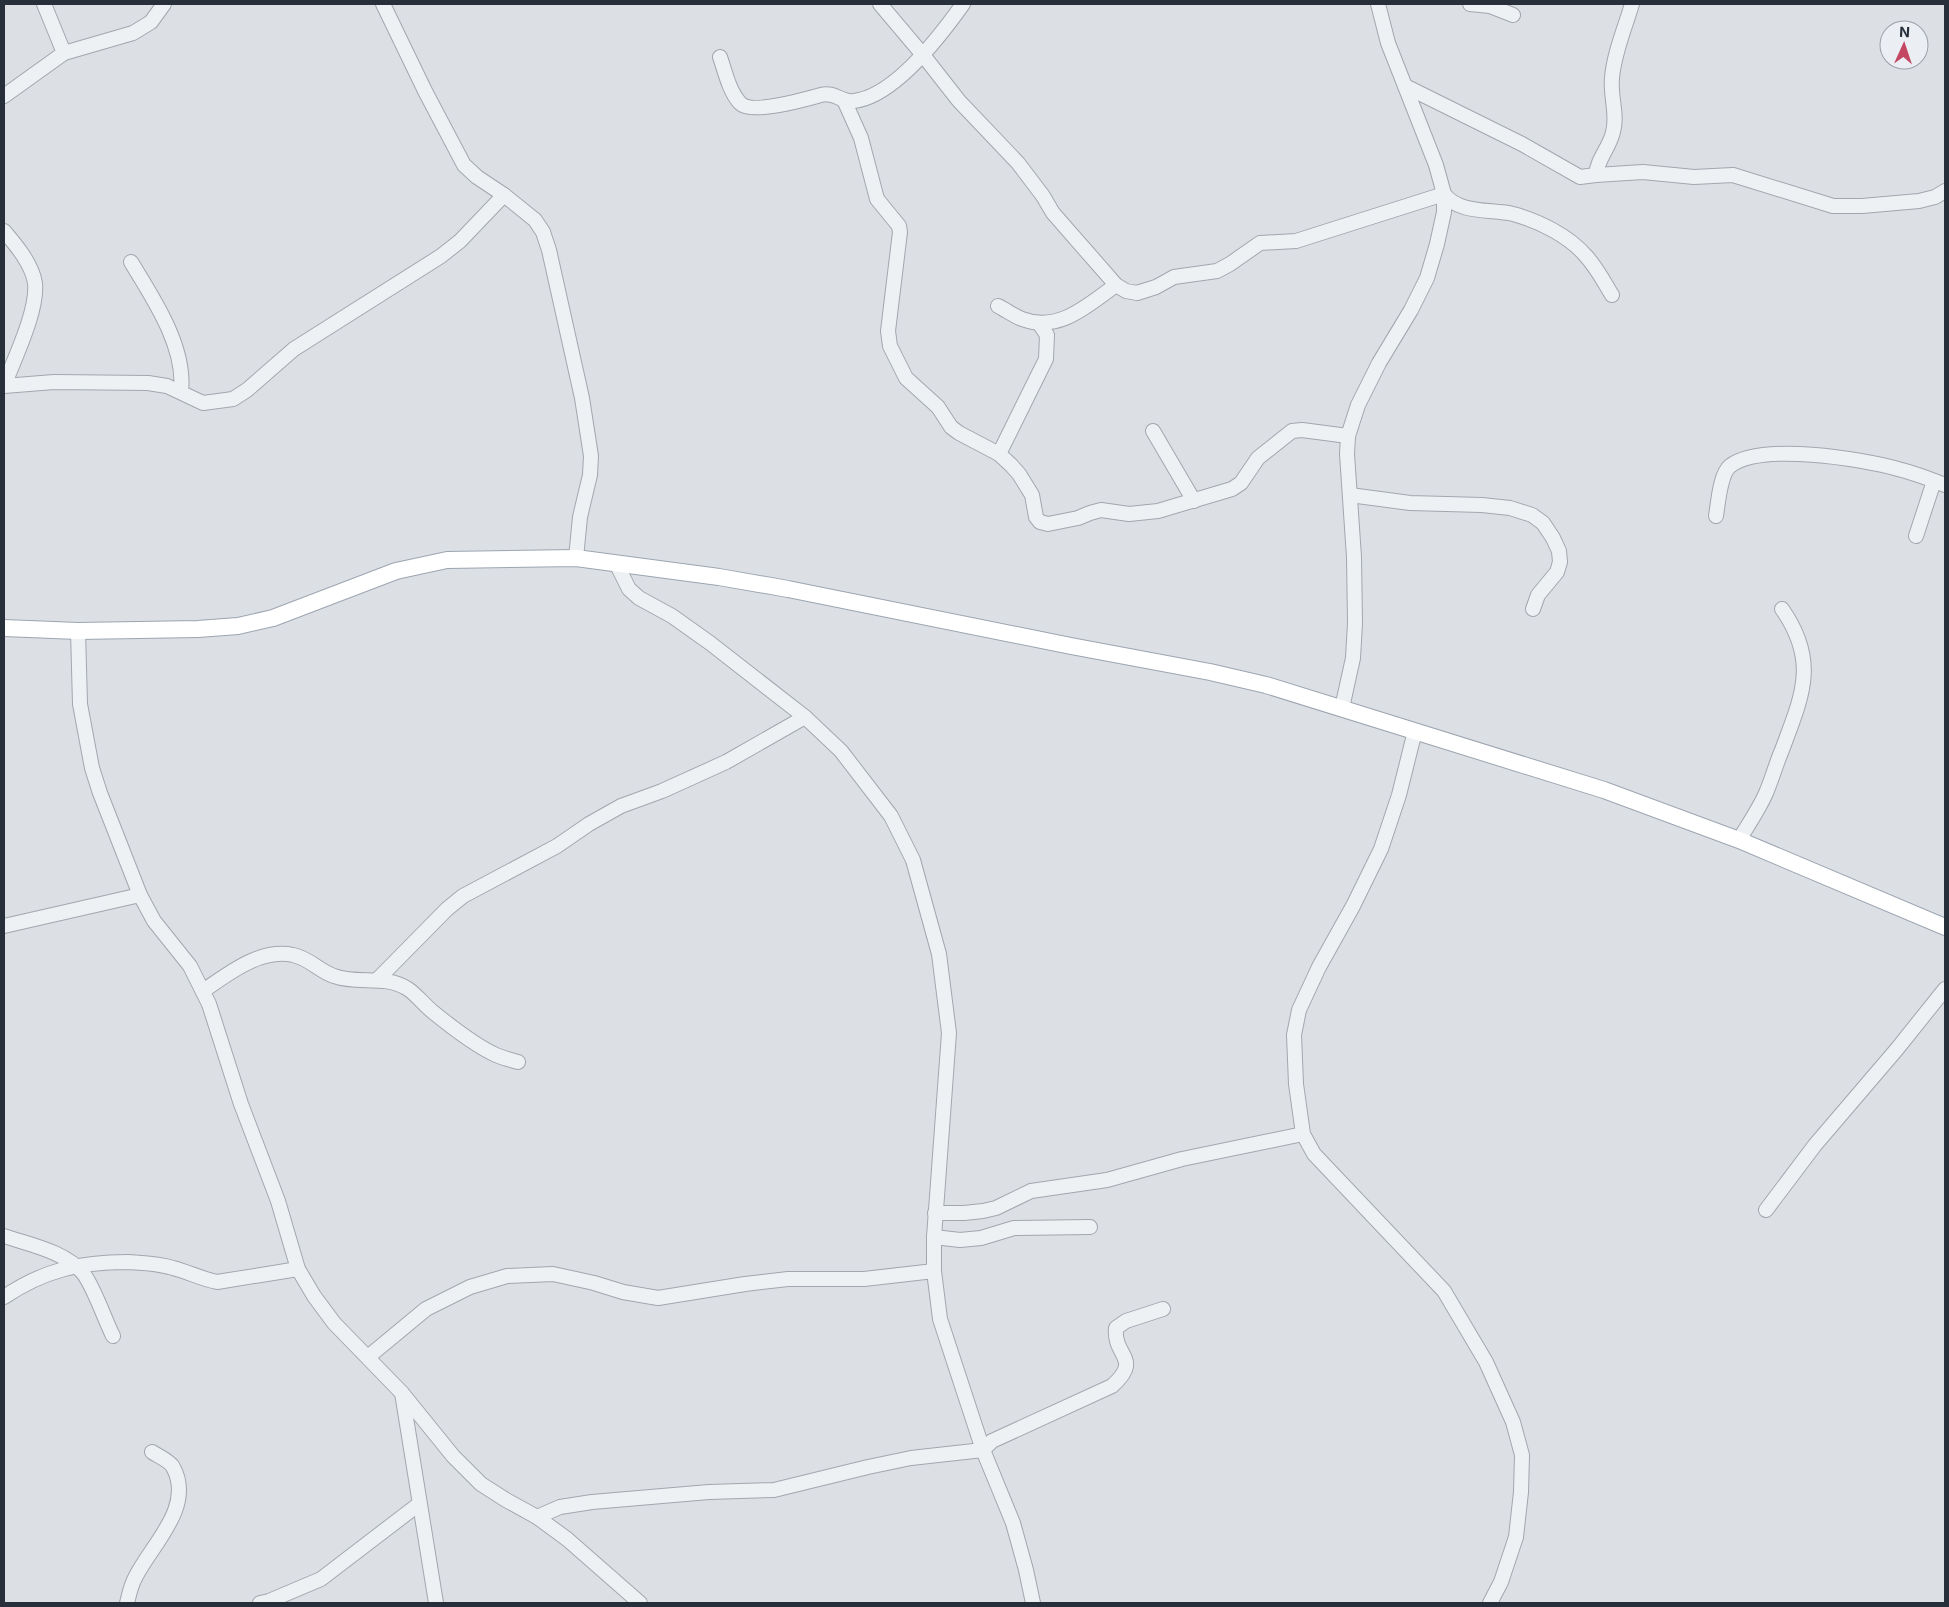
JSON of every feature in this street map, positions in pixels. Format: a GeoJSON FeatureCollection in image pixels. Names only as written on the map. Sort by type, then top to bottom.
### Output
{"type":"FeatureCollection","features":[{"type":"Feature","properties":{"kind":"main road"},"geometry":{"type":"LineString","coordinates":[[4,628],[78,631],[198,629],[238,626],[273,618],[396,571],[447,560],[576,558],[719,577],[1210,672],[1266,685],[1604,790],[1739,840],[1945,927]]}},
{"type":"Feature","properties":{"kind":"street"},"geometry":{"type":"LineString","coordinates":[[44,4],[64,53]]}},
{"type":"Feature","properties":{"kind":"street"},"geometry":{"type":"LineString","coordinates":[[4,96],[64,53],[133,33],[151,22],[164,4]]}},
{"type":"Feature","properties":{"kind":"street"},"geometry":{"type":"LineString","coordinates":[[383,4],[464,165],[477,177],[504,194],[535,220],[543,232],[550,250],[582,398],[591,456],[590,475],[580,517],[576,558]]}},
{"type":"Feature","properties":{"kind":"street"},"geometry":{"type":"LineString","coordinates":[[880,4],[923,54],[959,101],[1018,163],[1043,196],[1053,213],[1116,285],[1126,291],[1137,293],[1156,287],[1174,277],[1217,271],[1260,243],[1296,240],[1444,194]]}},
{"type":"Feature","properties":{"kind":"street"},"geometry":{"type":"LineString","coordinates":[[720,57],[740,104],[750,107],[797,102],[826,93],[853,102],[882,91],[897,79],[923,54],[963,4]]}},
{"type":"Feature","properties":{"kind":"street"},"geometry":{"type":"LineString","coordinates":[[1342,708],[1352,658],[1355,623],[1348,436],[1358,405],[1378,363],[1411,310],[1427,278],[1444,212],[1444,194],[1436,165],[1388,44],[1378,4]]}},
{"type":"Feature","properties":{"kind":"street"},"geometry":{"type":"LineString","coordinates":[[1470,4],[1490,6],[1513,15]]}},
{"type":"Feature","properties":{"kind":"street"},"geometry":{"type":"LineString","coordinates":[[1596,175],[1598,164],[1614,130],[1612,76],[1632,4]]}},
{"type":"Feature","properties":{"kind":"street"},"geometry":{"type":"LineString","coordinates":[[1405,86],[1522,144],[1580,178],[1643,172],[1694,177],[1733,175],[1833,206],[1862,206],[1919,201],[1945,191]]}},
{"type":"Feature","properties":{"kind":"street"},"geometry":{"type":"LineString","coordinates":[[844,100],[861,138],[877,199],[899,226],[900,232],[888,332],[890,346],[897,364],[906,378],[938,407],[951,427],[999,454],[1019,474],[1032,495],[1036,517],[1040,522],[1048,524],[1078,518],[1101,510],[1129,514],[1142,513],[1215,496],[1241,484],[1258,458],[1292,431],[1302,430],[1348,436]]}},
{"type":"Feature","properties":{"kind":"street"},"geometry":{"type":"LineString","coordinates":[[4,231],[20,250],[30,270],[34,283],[34,305],[4,386],[54,382],[148,383],[167,386],[181,391],[203,403],[233,399],[247,390],[294,349],[441,256],[460,241],[504,194]]}},
{"type":"Feature","properties":{"kind":"street"},"geometry":{"type":"LineString","coordinates":[[1444,194],[1453,203],[1480,210],[1513,214],[1535,221],[1554,231],[1585,254],[1612,295]]}},
{"type":"Feature","properties":{"kind":"street"},"geometry":{"type":"LineString","coordinates":[[131,262],[153,299],[174,346],[180,363],[181,391]]}},
{"type":"Feature","properties":{"kind":"street"},"geometry":{"type":"LineString","coordinates":[[998,306],[1022,319],[1039,323],[1057,322],[1076,313],[1116,285]]}},
{"type":"Feature","properties":{"kind":"street"},"geometry":{"type":"LineString","coordinates":[[999,454],[1046,359],[1047,335],[1039,323]]}},
{"type":"Feature","properties":{"kind":"street"},"geometry":{"type":"LineString","coordinates":[[1153,431],[1194,501]]}},
{"type":"Feature","properties":{"kind":"street"},"geometry":{"type":"LineString","coordinates":[[1716,516],[1723,478],[1728,467],[1740,460],[1758,455],[1799,454],[1870,462],[1899,469],[1940,483],[1916,536]]}},
{"type":"Feature","properties":{"kind":"street"},"geometry":{"type":"LineString","coordinates":[[1350,496],[1410,503],[1482,505],[1510,508],[1532,515],[1542,523],[1553,538],[1559,551],[1560,562],[1558,572],[1538,595],[1533,609]]}},
{"type":"Feature","properties":{"kind":"street"},"geometry":{"type":"LineString","coordinates":[[616,563],[629,589],[639,598],[672,616],[710,643],[805,717],[841,751],[891,816],[913,860],[939,954],[948,1033],[934,1237],[934,1271],[940,1319],[983,1450],[1013,1524],[1033,1603]]}},
{"type":"Feature","properties":{"kind":"street"},"geometry":{"type":"LineString","coordinates":[[1739,840],[1766,794],[1800,704],[1804,687],[1803,660],[1799,638],[1793,624],[1782,609]]}},
{"type":"Feature","properties":{"kind":"street"},"geometry":{"type":"LineString","coordinates":[[78,631],[80,704],[92,768],[140,895],[154,921],[190,966],[203,991],[241,1104],[278,1201],[298,1268],[314,1296],[334,1323],[402,1393],[453,1456],[481,1484],[567,1538],[640,1603]]}},
{"type":"Feature","properties":{"kind":"street"},"geometry":{"type":"LineString","coordinates":[[377,980],[447,909],[463,896],[558,846],[589,824],[621,806],[662,791],[726,762],[805,717]]}},
{"type":"Feature","properties":{"kind":"street"},"geometry":{"type":"LineString","coordinates":[[1415,731],[1399,794],[1381,849],[1353,906],[1319,967],[1299,1010],[1294,1035],[1296,1084],[1303,1134],[1314,1154],[1444,1291],[1486,1362],[1513,1422],[1522,1455],[1521,1492],[1516,1537],[1501,1582],[1490,1603]]}},
{"type":"Feature","properties":{"kind":"street"},"geometry":{"type":"LineString","coordinates":[[4,926],[140,895]]}},
{"type":"Feature","properties":{"kind":"street"},"geometry":{"type":"LineString","coordinates":[[203,991],[235,969],[273,954],[293,955],[312,962],[331,975],[350,981],[377,980],[393,982],[408,989],[433,1012],[462,1033],[496,1055],[518,1062]]}},
{"type":"Feature","properties":{"kind":"street"},"geometry":{"type":"LineString","coordinates":[[1766,1210],[1816,1145],[1945,989]]}},
{"type":"Feature","properties":{"kind":"street"},"geometry":{"type":"LineString","coordinates":[[935,1213],[983,1211],[996,1208],[1031,1191],[1107,1180],[1182,1159],[1303,1134]]}},
{"type":"Feature","properties":{"kind":"street"},"geometry":{"type":"LineString","coordinates":[[934,1237],[967,1239],[981,1238],[1014,1228],[1090,1227]]}},
{"type":"Feature","properties":{"kind":"street"},"geometry":{"type":"LineString","coordinates":[[4,1236],[53,1252],[74,1265],[83,1274],[92,1290],[112,1336]]}},
{"type":"Feature","properties":{"kind":"street"},"geometry":{"type":"LineString","coordinates":[[4,1297],[33,1280],[74,1265],[89,1263],[148,1263],[173,1268],[218,1282],[298,1268]]}},
{"type":"Feature","properties":{"kind":"street"},"geometry":{"type":"LineString","coordinates":[[368,1357],[426,1309],[470,1287],[507,1276],[553,1274],[594,1282],[623,1292],[658,1298],[788,1279],[864,1279],[934,1271]]}},
{"type":"Feature","properties":{"kind":"street"},"geometry":{"type":"LineString","coordinates":[[536,1517],[560,1507],[592,1502],[710,1492],[774,1490],[911,1458],[983,1450],[992,1441],[1112,1386],[1122,1376],[1127,1362],[1115,1336],[1116,1328],[1126,1321],[1163,1309]]}},
{"type":"Feature","properties":{"kind":"street"},"geometry":{"type":"LineString","coordinates":[[402,1393],[436,1603]]}},
{"type":"Feature","properties":{"kind":"street"},"geometry":{"type":"LineString","coordinates":[[127,1603],[135,1578],[176,1511],[178,1481],[173,1465],[152,1452]]}},
{"type":"Feature","properties":{"kind":"street"},"geometry":{"type":"LineString","coordinates":[[260,1603],[321,1579],[419,1504]]}}]}
